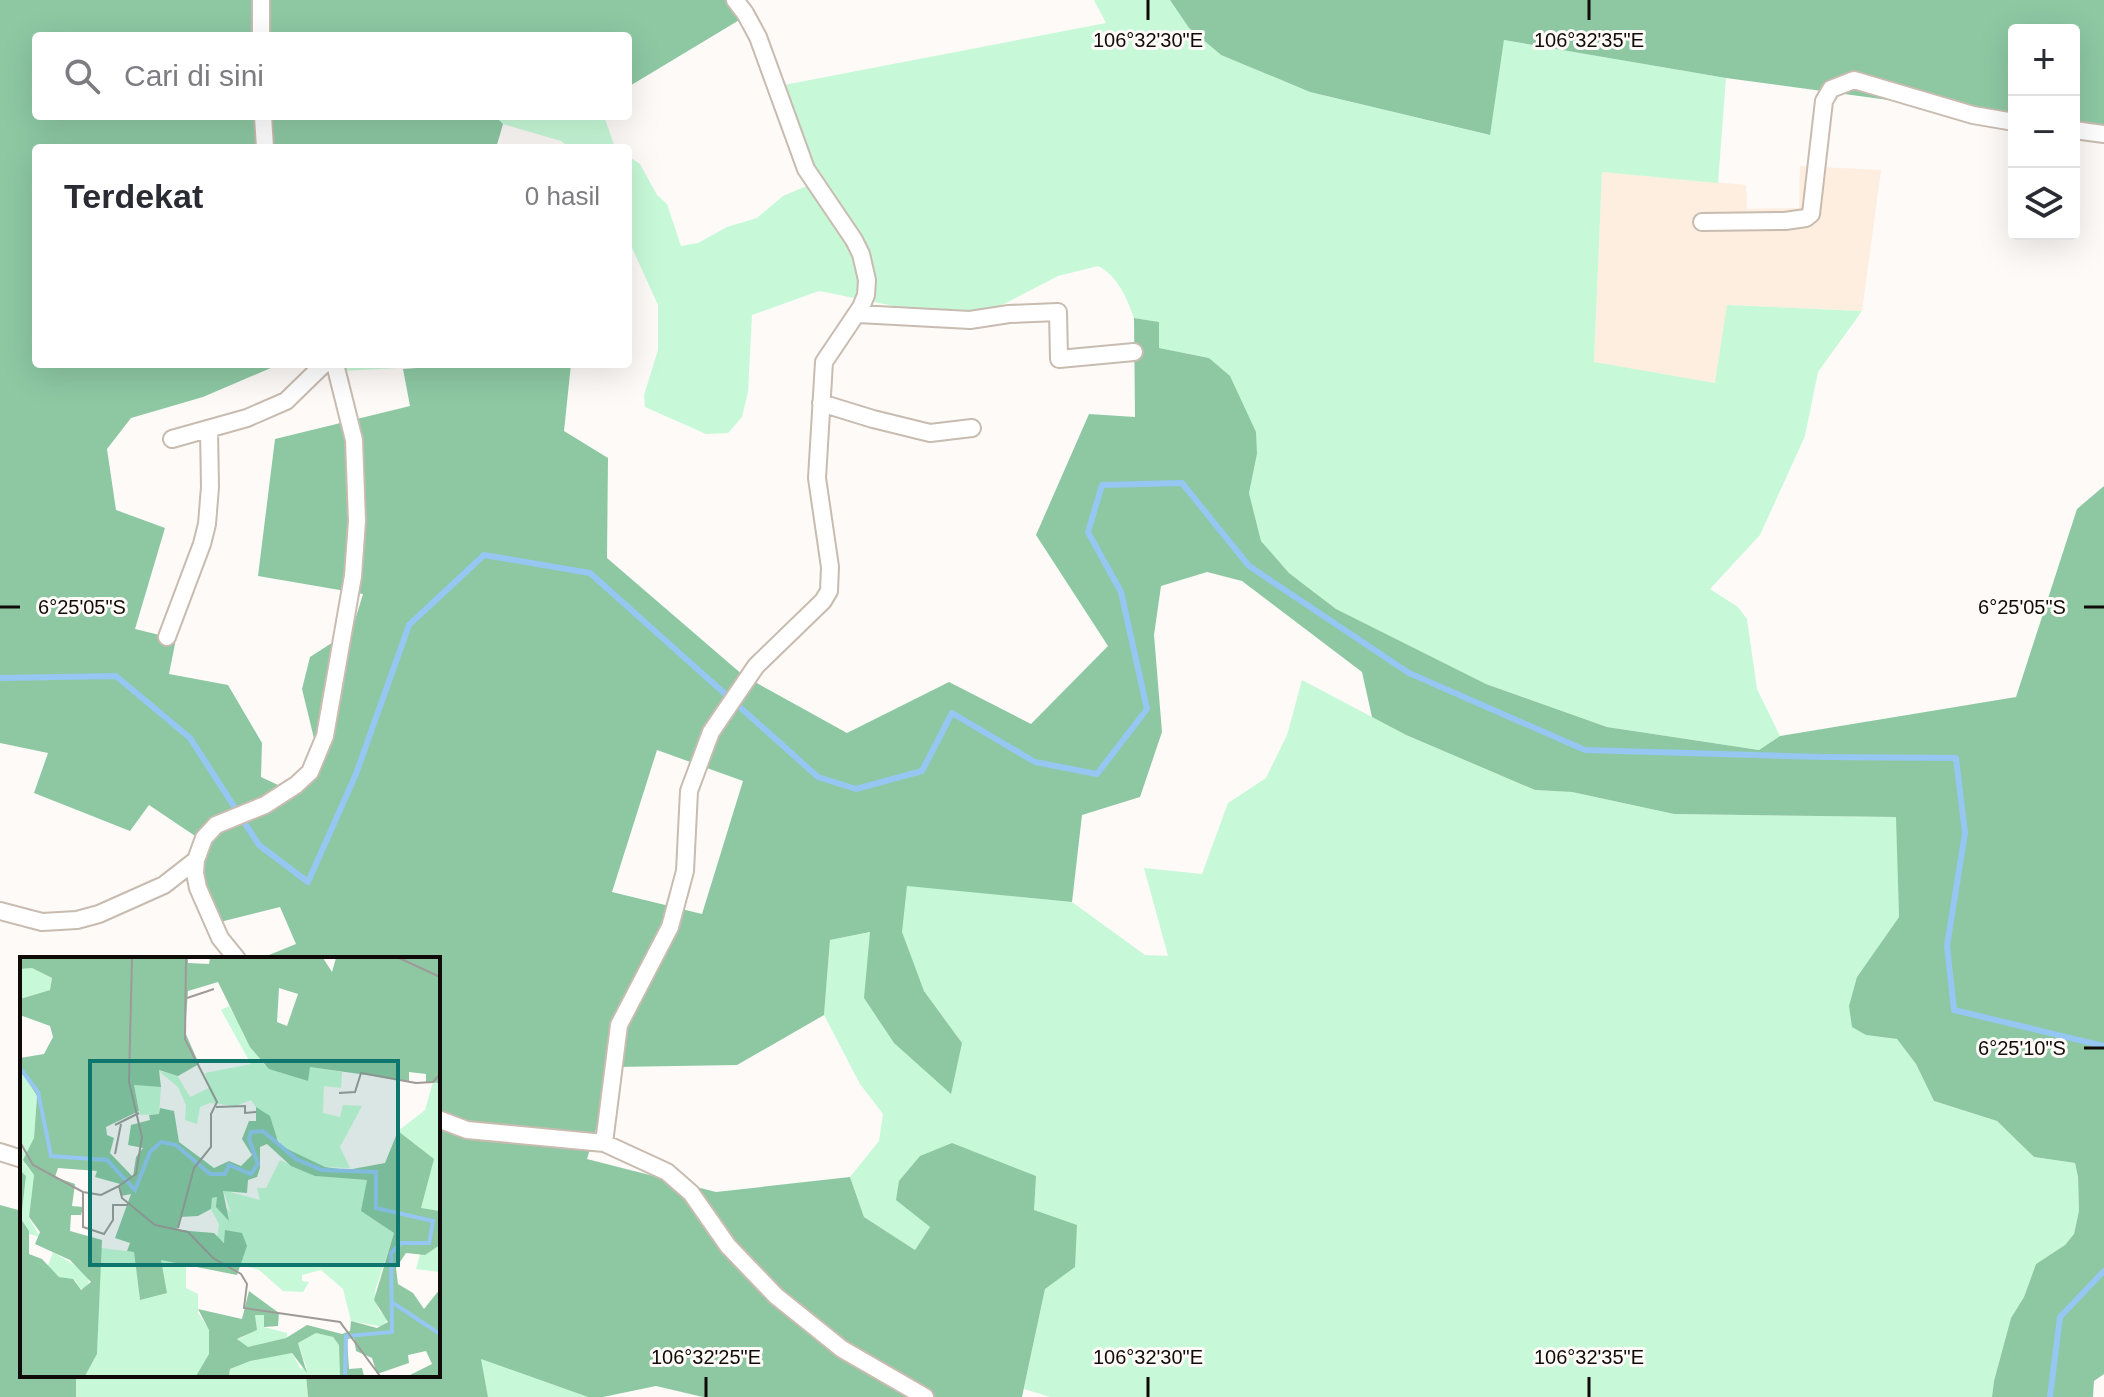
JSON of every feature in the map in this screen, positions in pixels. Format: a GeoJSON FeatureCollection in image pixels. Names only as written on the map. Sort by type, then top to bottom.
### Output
{"type":"FeatureCollection","features":[{"type":"Feature","properties":{"kind":"street"},"geometry":{"type":"LineString","coordinates":[[261,0],[261,32]]}},
{"type":"Feature","properties":{"kind":"street"},"geometry":{"type":"LineString","coordinates":[[604,1143],[619,1025],[670,927],[685,871],[689,791],[711,732],[756,666],[823,601],[829,591],[830,567],[817,478],[824,362],[858,314],[866,295],[867,280],[861,254],[806,169],[758,37],[735,0]]}},
{"type":"Feature","properties":{"kind":"street"},"geometry":{"type":"LineString","coordinates":[[1702,222],[1785,221],[1806,218],[1811,214],[1824,101],[1831,89],[1854,80],[1973,115],[2008,121]]}},
{"type":"Feature","properties":{"kind":"street"},"geometry":{"type":"LineString","coordinates":[[263,120],[265,144]]}},
{"type":"Feature","properties":{"kind":"street"},"geometry":{"type":"LineString","coordinates":[[2080,131],[2104,134]]}},
{"type":"Feature","properties":{"kind":"street"},"geometry":{"type":"LineString","coordinates":[[858,314],[970,320],[1009,314],[1058,312],[1059,359],[1134,352]]}},
{"type":"Feature","properties":{"kind":"street"},"geometry":{"type":"LineString","coordinates":[[172,439],[247,418],[286,401],[320,368]]}},
{"type":"Feature","properties":{"kind":"street"},"geometry":{"type":"LineString","coordinates":[[235,957],[220,938],[198,888],[196,860],[204,838],[216,825],[265,805],[310,772],[325,736],[353,576],[357,521],[354,440],[336,368]]}},
{"type":"Feature","properties":{"kind":"street"},"geometry":{"type":"LineString","coordinates":[[821,403],[930,433],[972,428]]}},
{"type":"Feature","properties":{"kind":"street"},"geometry":{"type":"LineString","coordinates":[[167,637],[207,524],[209,430]]}},
{"type":"Feature","properties":{"kind":"street"},"geometry":{"type":"LineString","coordinates":[[0,911],[42,922],[77,920],[99,914],[164,885],[196,860]]}},
{"type":"Feature","properties":{"kind":"street"},"geometry":{"type":"LineString","coordinates":[[440,1120],[467,1130],[604,1143],[667,1172],[691,1193],[728,1246],[776,1296],[842,1349],[925,1397]]}},
{"type":"Feature","properties":{"kind":"street"},"geometry":{"type":"LineString","coordinates":[[0,1152],[20,1158]]}},
{"type":"Feature","properties":{"kind":"shaded area"},"geometry":{"type":"Polygon","coordinates":[[[1800,166],[1881,170],[1862,311],[1728,305],[1716,383],[1594,363],[1602,172],[1746,185],[1747,209],[1799,208],[1800,166]]]}},
{"type":"Feature","properties":{"kind":"green space"},"geometry":{"type":"Polygon","coordinates":[[[0,0],[730,0],[741,19],[632,85],[632,32],[32,32],[32,120],[499,120],[503,124],[497,144],[32,144],[32,368],[271,368],[203,397],[131,418],[107,449],[116,510],[165,528],[135,629],[176,639],[169,674],[228,685],[262,743],[261,777],[295,793],[320,763],[302,689],[310,657],[352,630],[363,594],[258,576],[275,439],[410,406],[403,369],[571,368],[564,431],[608,458],[607,558],[744,676],[847,733],[949,682],[1031,724],[1108,646],[1036,535],[1089,414],[1135,417],[1134,318],[1159,322],[1159,348],[1209,358],[1230,376],[1256,432],[1257,454],[1249,493],[1261,541],[1289,573],[1336,609],[1486,684],[1607,727],[1759,750],[1780,736],[2016,697],[2077,509],[2104,486],[2104,1374],[2094,1381],[2093,1397],[1992,1397],[2011,1318],[2024,1297],[2036,1264],[2065,1245],[2074,1234],[2079,1211],[2075,1163],[2034,1157],[1997,1121],[1934,1101],[1916,1064],[1897,1039],[1866,1035],[1852,1027],[1849,1006],[1857,977],[1899,917],[1896,817],[1674,814],[1572,792],[1535,790],[1406,735],[1372,717],[1362,672],[1242,581],[1207,572],[1161,586],[1154,635],[1162,732],[1140,797],[1082,815],[1072,902],[907,886],[902,932],[924,991],[962,1043],[951,1094],[894,1043],[864,998],[870,932],[830,940],[824,1015],[737,1065],[615,1067],[587,1159],[716,1192],[850,1177],[864,1217],[915,1250],[930,1227],[896,1200],[899,1181],[920,1156],[952,1143],[1036,1176],[1034,1210],[1077,1225],[1075,1267],[1045,1289],[1022,1397],[703,1397],[656,1386],[588,1397],[481,1359],[488,1397],[308,1397],[306,1377],[440,1377],[440,957],[264,957],[296,944],[280,907],[212,924],[195,887],[207,844],[149,805],[130,831],[34,793],[48,753],[0,743],[0,0]],[[657,750],[612,892],[702,914],[743,781],[657,750]]]}},
{"type":"Feature","properties":{"kind":"green space"},"geometry":{"type":"Polygon","coordinates":[[[1094,0],[1170,0],[1189,28],[1221,55],[1310,92],[1489,135],[1504,40],[1726,78],[1718,183],[1602,172],[1594,362],[1715,383],[1727,305],[1862,311],[1818,372],[1805,436],[1760,535],[1710,589],[1738,607],[1747,619],[1757,689],[1780,736],[1759,750],[1607,727],[1486,684],[1336,609],[1289,573],[1261,541],[1249,493],[1257,454],[1209,358],[1159,348],[1158,322],[1134,318],[1116,281],[1098,266],[1058,276],[998,307],[979,312],[899,307],[819,291],[752,315],[748,392],[742,417],[728,433],[706,434],[645,407],[644,395],[658,350],[658,305],[632,248],[632,159],[640,164],[657,195],[667,204],[681,246],[698,243],[727,227],[757,218],[783,196],[811,184],[784,85],[1106,23],[1094,0]]]}},
{"type":"Feature","properties":{"kind":"green space"},"geometry":{"type":"Polygon","coordinates":[[[1170,0],[2104,0],[2104,127],[2080,125],[2080,24],[2008,24],[2008,116],[1726,78],[1504,40],[1490,135],[1310,92],[1221,55],[1189,28],[1170,0]]]}},
{"type":"Feature","properties":{"kind":"green space"},"geometry":{"type":"Polygon","coordinates":[[[499,120],[605,120],[614,144],[565,144],[499,120]]]}},
{"type":"Feature","properties":{"kind":"green space"},"geometry":{"type":"Polygon","coordinates":[[[340,368],[398,368],[341,371],[340,368]]]}},
{"type":"Feature","properties":{"kind":"green space"},"geometry":{"type":"Polygon","coordinates":[[[1302,680],[1406,735],[1535,790],[1572,792],[1674,814],[1897,817],[1899,917],[1857,977],[1866,1035],[1897,1039],[1916,1064],[1934,1101],[1997,1121],[2034,1157],[2075,1163],[2078,1177],[2079,1212],[2074,1234],[2065,1245],[2036,1264],[2024,1297],[2011,1318],[1992,1397],[1050,1397],[1024,1389],[1045,1289],[1075,1266],[897,1200],[930,1227],[915,1250],[864,1217],[850,1177],[879,1141],[883,1114],[860,1084],[824,1015],[830,940],[871,932],[962,1043],[924,991],[901,932],[907,885],[1072,902],[1145,955],[1168,956],[1144,868],[1202,874],[1228,803],[1266,778],[1287,735],[1302,680]]]}},
{"type":"Feature","properties":{"kind":"green space"},"geometry":{"type":"Polygon","coordinates":[[[0,1205],[20,1210],[20,1377],[76,1377],[76,1397],[0,1397],[0,1205]]]}},
{"type":"Feature","properties":{"kind":"green space"},"geometry":{"type":"Polygon","coordinates":[[[480,1358],[588,1397],[488,1397],[480,1358]]]}},
{"type":"Feature","properties":{"kind":"green space"},"geometry":{"type":"Polygon","coordinates":[[[76,1377],[306,1377],[308,1397],[76,1397],[76,1377]]]}},
{"type":"Feature","properties":{"kind":"waterway"},"geometry":{"type":"LineString","coordinates":[[0,678],[116,676],[190,738],[259,845],[308,882],[356,774],[409,625],[484,555],[590,573],[818,777],[856,789],[922,771],[952,713],[1035,762],[1097,774],[1147,709],[1121,592],[1088,532],[1102,485],[1182,483],[1249,566],[1409,673],[1585,750],[1956,758],[1965,833],[1947,946],[1954,1010],[2104,1046]]}},
{"type":"Feature","properties":{"kind":"waterway"},"geometry":{"type":"LineString","coordinates":[[2050,1397],[2060,1317],[2104,1271]]}}]}
